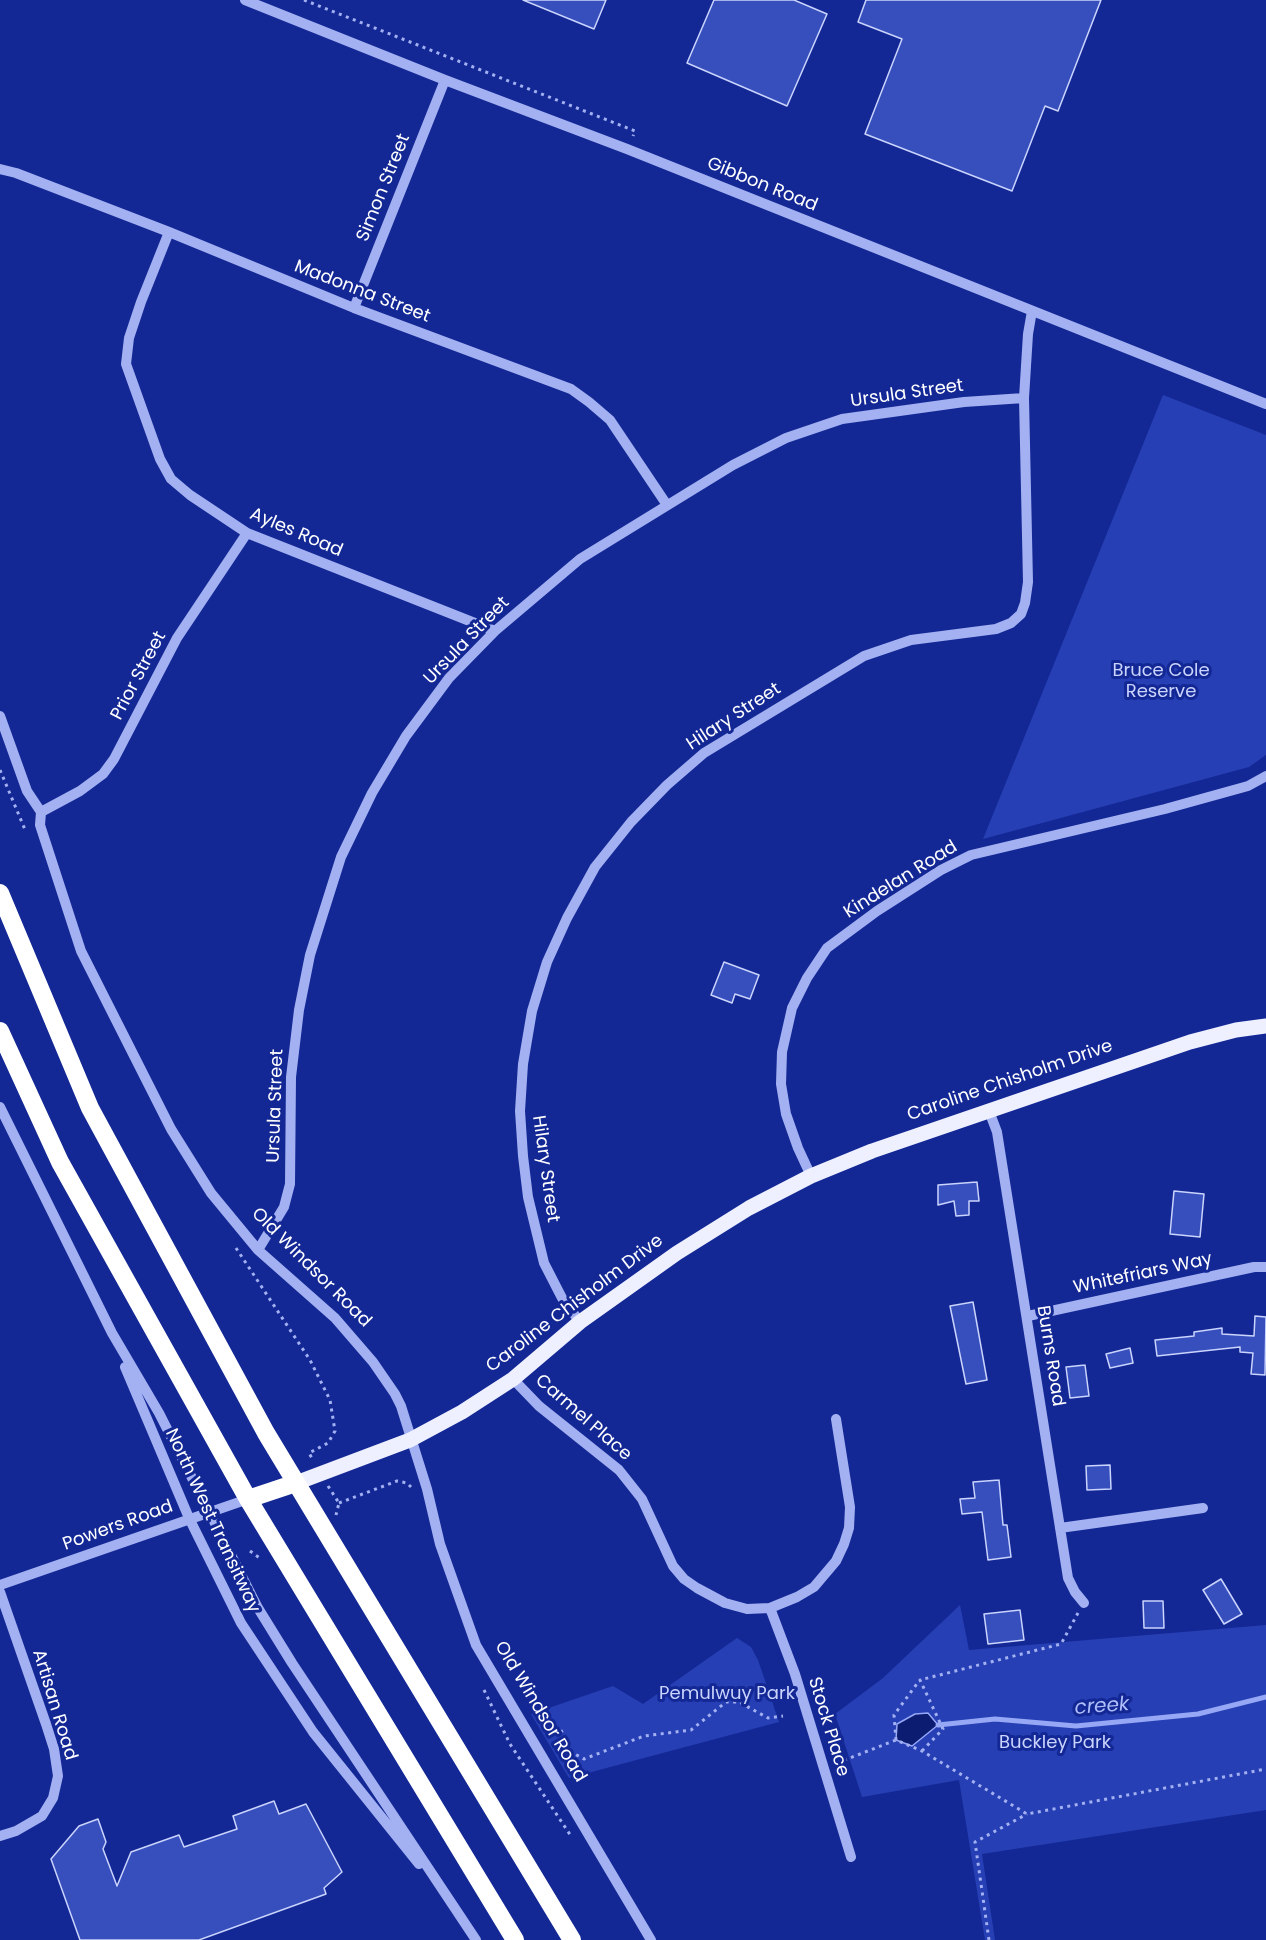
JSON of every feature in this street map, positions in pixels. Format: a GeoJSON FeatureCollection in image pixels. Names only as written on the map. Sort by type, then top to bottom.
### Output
{"type":"FeatureCollection","features":[{"type":"Feature","properties":{"kind":"highway"},"geometry":{"type":"LineString","coordinates":[[0,894],[90,1108],[266,1433],[572,1940]]}},
{"type":"Feature","properties":{"kind":"highway"},"geometry":{"type":"LineString","coordinates":[[0,1031],[60,1162],[248,1499],[515,1940]]}},
{"type":"Feature","properties":{"kind":"highway","name":"Caroline Chisholm Drive"},"geometry":{"type":"LineString","coordinates":[[248,1499],[296,1483]]}},
{"type":"Feature","properties":{"kind":"main road","name":"Caroline Chisholm Drive"},"geometry":{"type":"LineString","coordinates":[[296,1483],[410,1440],[462,1412],[513,1379],[580,1322],[621,1291],[704,1235],[749,1208],[812,1176],[872,1150],[1190,1042],[1236,1030],[1266,1026]]}},
{"type":"Feature","properties":{"kind":"street","name":"Gibbon Road"},"geometry":{"type":"LineString","coordinates":[[245,0],[445,80],[627,149],[1266,404]]}},
{"type":"Feature","properties":{"kind":"street","name":"Simon Street"},"geometry":{"type":"LineString","coordinates":[[354,308],[445,80]]}},
{"type":"Feature","properties":{"kind":"street","name":"Madonna Street"},"geometry":{"type":"LineString","coordinates":[[0,169],[16,173],[169,232],[354,308],[571,389],[610,420],[667,505]]}},
{"type":"Feature","properties":{"kind":"street","name":"Ayles Road"},"geometry":{"type":"LineString","coordinates":[[169,232],[132,329],[126,364],[160,459],[171,479],[190,495],[247,533],[495,631]]}},
{"type":"Feature","properties":{"kind":"street","name":"Hilary Street"},"geometry":{"type":"LineString","coordinates":[[580,1322],[562,1298],[544,1263],[528,1197],[520,1111],[523,1064],[532,1011],[547,962],[567,918],[595,867],[631,822],[667,785],[704,753],[864,656],[911,640],[996,629],[1011,623],[1021,614],[1028,582],[1024,398],[1028,334],[1032,311]]}},
{"type":"Feature","properties":{"kind":"street","name":"Ursula Street"},"geometry":{"type":"LineString","coordinates":[[258,1250],[284,1207],[290,1184],[291,1077],[299,1010],[310,955],[341,858],[372,794],[406,736],[450,678],[495,631],[580,560],[733,465],[786,438],[842,419],[964,402],[1024,398]]}},
{"type":"Feature","properties":{"kind":"street","name":"Prior Street"},"geometry":{"type":"LineString","coordinates":[[41,812],[92,783],[103,774],[114,759],[177,638],[247,533]]}},
{"type":"Feature","properties":{"kind":"street","name":"Old Windsor Road"},"geometry":{"type":"LineString","coordinates":[[0,716],[27,791],[41,812],[40,825],[81,951],[171,1129],[211,1193],[258,1250],[335,1318],[373,1362],[401,1406],[427,1489],[440,1544],[476,1645],[651,1940]]}},
{"type":"Feature","properties":{"kind":"street","name":"Kindelan Road"},"geometry":{"type":"LineString","coordinates":[[812,1176],[798,1148],[786,1114],[781,1084],[782,1052],[792,1008],[807,978],[827,948],[877,911],[941,870],[971,855],[1165,809],[1248,786],[1266,776]]}},
{"type":"Feature","properties":{"kind":"street","name":"North West Transitway"},"geometry":{"type":"LineString","coordinates":[[0,1107],[112,1333],[159,1413],[258,1608],[476,1940]]}},
{"type":"Feature","properties":{"kind":"street","name":"Burns Road"},"geometry":{"type":"LineString","coordinates":[[989,1111],[997,1132],[1068,1578],[1084,1603]]}},
{"type":"Feature","properties":{"kind":"street","name":"Whitefriars Way"},"geometry":{"type":"LineString","coordinates":[[1028,1316],[1254,1267],[1266,1267]]}},
{"type":"Feature","properties":{"kind":"street","name":"North West Transitway"},"geometry":{"type":"LineString","coordinates":[[112,1333],[189,1518],[236,1614],[313,1732],[457,1911]]}},
{"type":"Feature","properties":{"kind":"street","name":"Carmel Place"},"geometry":{"type":"LineString","coordinates":[[513,1379],[539,1406],[619,1470],[642,1499],[673,1566],[684,1579],[724,1603],[747,1609],[770,1608],[814,1587],[836,1561],[844,1545],[849,1528],[850,1507],[836,1419]]}},
{"type":"Feature","properties":{"kind":"street","name":"Powers Road"},"geometry":{"type":"LineString","coordinates":[[0,1585],[248,1499]]}},
{"type":"Feature","properties":{"kind":"street"},"geometry":{"type":"LineString","coordinates":[[1060,1528],[1203,1508]]}},
{"type":"Feature","properties":{"kind":"street","name":"Artisan Road"},"geometry":{"type":"LineString","coordinates":[[0,1592],[54,1749],[58,1776],[53,1798],[42,1816],[0,1836]]}},
{"type":"Feature","properties":{"kind":"street","name":"Stock Place"},"geometry":{"type":"LineString","coordinates":[[770,1608],[795,1674],[851,1857]]}},
{"type":"Feature","properties":{"kind":"path"},"geometry":{"type":"LineString","coordinates":[[304,0],[635,131],[627,149]]}},
{"type":"Feature","properties":{"kind":"path"},"geometry":{"type":"LineString","coordinates":[[335,1519],[339,1503]]}},
{"type":"Feature","properties":{"kind":"path"},"geometry":{"type":"LineString","coordinates":[[250,1551],[261,1558]]}},
{"type":"Feature","properties":{"kind":"path"},"geometry":{"type":"LineString","coordinates":[[896,1740],[894,1715],[920,1680],[1061,1644],[1084,1603]]}},
{"type":"Feature","properties":{"kind":"path"},"geometry":{"type":"LineString","coordinates":[[920,1680],[943,1729],[922,1751]]}},
{"type":"Feature","properties":{"kind":"path"},"geometry":{"type":"LineString","coordinates":[[561,1731],[571,1752],[584,1759],[644,1736],[691,1730],[726,1702],[739,1702],[768,1718],[783,1716]]}},
{"type":"Feature","properties":{"kind":"path"},"geometry":{"type":"LineString","coordinates":[[824,1768],[896,1740],[922,1751],[1027,1814]]}},
{"type":"Feature","properties":{"kind":"path"},"geometry":{"type":"LineString","coordinates":[[989,1940],[975,1842],[1027,1814],[1266,1769]]}},
{"type":"Feature","properties":{"kind":"green space","name":"Bruce Cole Reserve"},"geometry":{"type":"Polygon","coordinates":[[[1163,395],[1266,435],[1266,755],[1249,767],[983,839],[1163,395]]]}},
{"type":"Feature","properties":{"kind":"green space","name":"Buckley Park"},"geometry":{"type":"Polygon","coordinates":[[[960,1605],[969,1650],[1266,1625],[1266,1810],[982,1854],[995,1940],[985,1940],[959,1780],[862,1797],[835,1714],[883,1678],[960,1605]]]}},
{"type":"Feature","properties":{"kind":"green space","name":"Pemulwuy Park"},"geometry":{"type":"Polygon","coordinates":[[[737,1638],[751,1647],[758,1660],[779,1722],[569,1778],[531,1714],[613,1686],[643,1704],[737,1638]]]}},
{"type":"Feature","properties":{"kind":"shaded area"},"geometry":{"type":"Polygon","coordinates":[[[928,1713],[938,1725],[912,1746],[896,1740],[897,1724],[915,1714],[928,1713]]]}},
{"type":"Feature","properties":{"kind":"building"},"geometry":{"type":"Polygon","coordinates":[[[523,0],[606,0],[594,29],[523,0]]]}},
{"type":"Feature","properties":{"kind":"building"},"geometry":{"type":"Polygon","coordinates":[[[714,0],[794,0],[827,14],[787,106],[687,63],[714,0]]]}},
{"type":"Feature","properties":{"kind":"building"},"geometry":{"type":"Polygon","coordinates":[[[866,0],[1101,0],[1058,111],[1045,106],[1012,191],[865,134],[902,39],[858,22],[866,0]]]}},
{"type":"Feature","properties":{"kind":"building"},"geometry":{"type":"Polygon","coordinates":[[[724,962],[759,975],[750,999],[735,994],[732,1003],[711,995],[724,962]]]}},
{"type":"Feature","properties":{"kind":"building"},"geometry":{"type":"Polygon","coordinates":[[[977,1182],[979,1201],[969,1201],[969,1215],[956,1216],[954,1201],[938,1205],[938,1185],[977,1182]]]}},
{"type":"Feature","properties":{"kind":"building"},"geometry":{"type":"Polygon","coordinates":[[[1174,1191],[1204,1194],[1200,1237],[1170,1234],[1174,1191]]]}},
{"type":"Feature","properties":{"kind":"building"},"geometry":{"type":"Polygon","coordinates":[[[973,1302],[987,1380],[966,1384],[950,1306],[973,1302]]]}},
{"type":"Feature","properties":{"kind":"building"},"geometry":{"type":"Polygon","coordinates":[[[1255,1316],[1266,1317],[1265,1375],[1251,1374],[1253,1353],[1240,1352],[1240,1347],[1157,1356],[1155,1340],[1194,1336],[1194,1332],[1222,1328],[1222,1334],[1254,1336],[1255,1316]]]}},
{"type":"Feature","properties":{"kind":"building"},"geometry":{"type":"Polygon","coordinates":[[[1130,1348],[1133,1363],[1110,1368],[1106,1354],[1130,1348]]]}},
{"type":"Feature","properties":{"kind":"building"},"geometry":{"type":"Polygon","coordinates":[[[1085,1365],[1089,1396],[1070,1398],[1066,1367],[1085,1365]]]}},
{"type":"Feature","properties":{"kind":"building"},"geometry":{"type":"Polygon","coordinates":[[[1110,1465],[1111,1489],[1087,1490],[1086,1466],[1110,1465]]]}},
{"type":"Feature","properties":{"kind":"building"},"geometry":{"type":"Polygon","coordinates":[[[999,1480],[1003,1525],[1007,1525],[1011,1557],[988,1560],[982,1512],[962,1514],[960,1499],[975,1498],[973,1482],[999,1480]]]}},
{"type":"Feature","properties":{"kind":"building"},"geometry":{"type":"Polygon","coordinates":[[[1221,1579],[1242,1614],[1224,1624],[1203,1590],[1221,1579]]]}},
{"type":"Feature","properties":{"kind":"building"},"geometry":{"type":"Polygon","coordinates":[[[1143,1601],[1163,1601],[1164,1628],[1144,1628],[1143,1601]]]}},
{"type":"Feature","properties":{"kind":"building"},"geometry":{"type":"Polygon","coordinates":[[[1020,1610],[1024,1640],[988,1644],[984,1614],[1020,1610]]]}},
{"type":"Feature","properties":{"kind":"building"},"geometry":{"type":"Polygon","coordinates":[[[274,1801],[279,1814],[306,1804],[342,1872],[324,1888],[326,1894],[199,1940],[80,1940],[51,1859],[79,1826],[98,1819],[106,1842],[103,1849],[117,1886],[131,1852],[179,1835],[184,1847],[237,1829],[233,1816],[274,1801]]]}},
{"type":"Feature","properties":{"kind":"waterway","name":"creek"},"geometry":{"type":"LineString","coordinates":[[938,1725],[995,1719],[1076,1726],[1198,1714],[1266,1697]]}}]}
